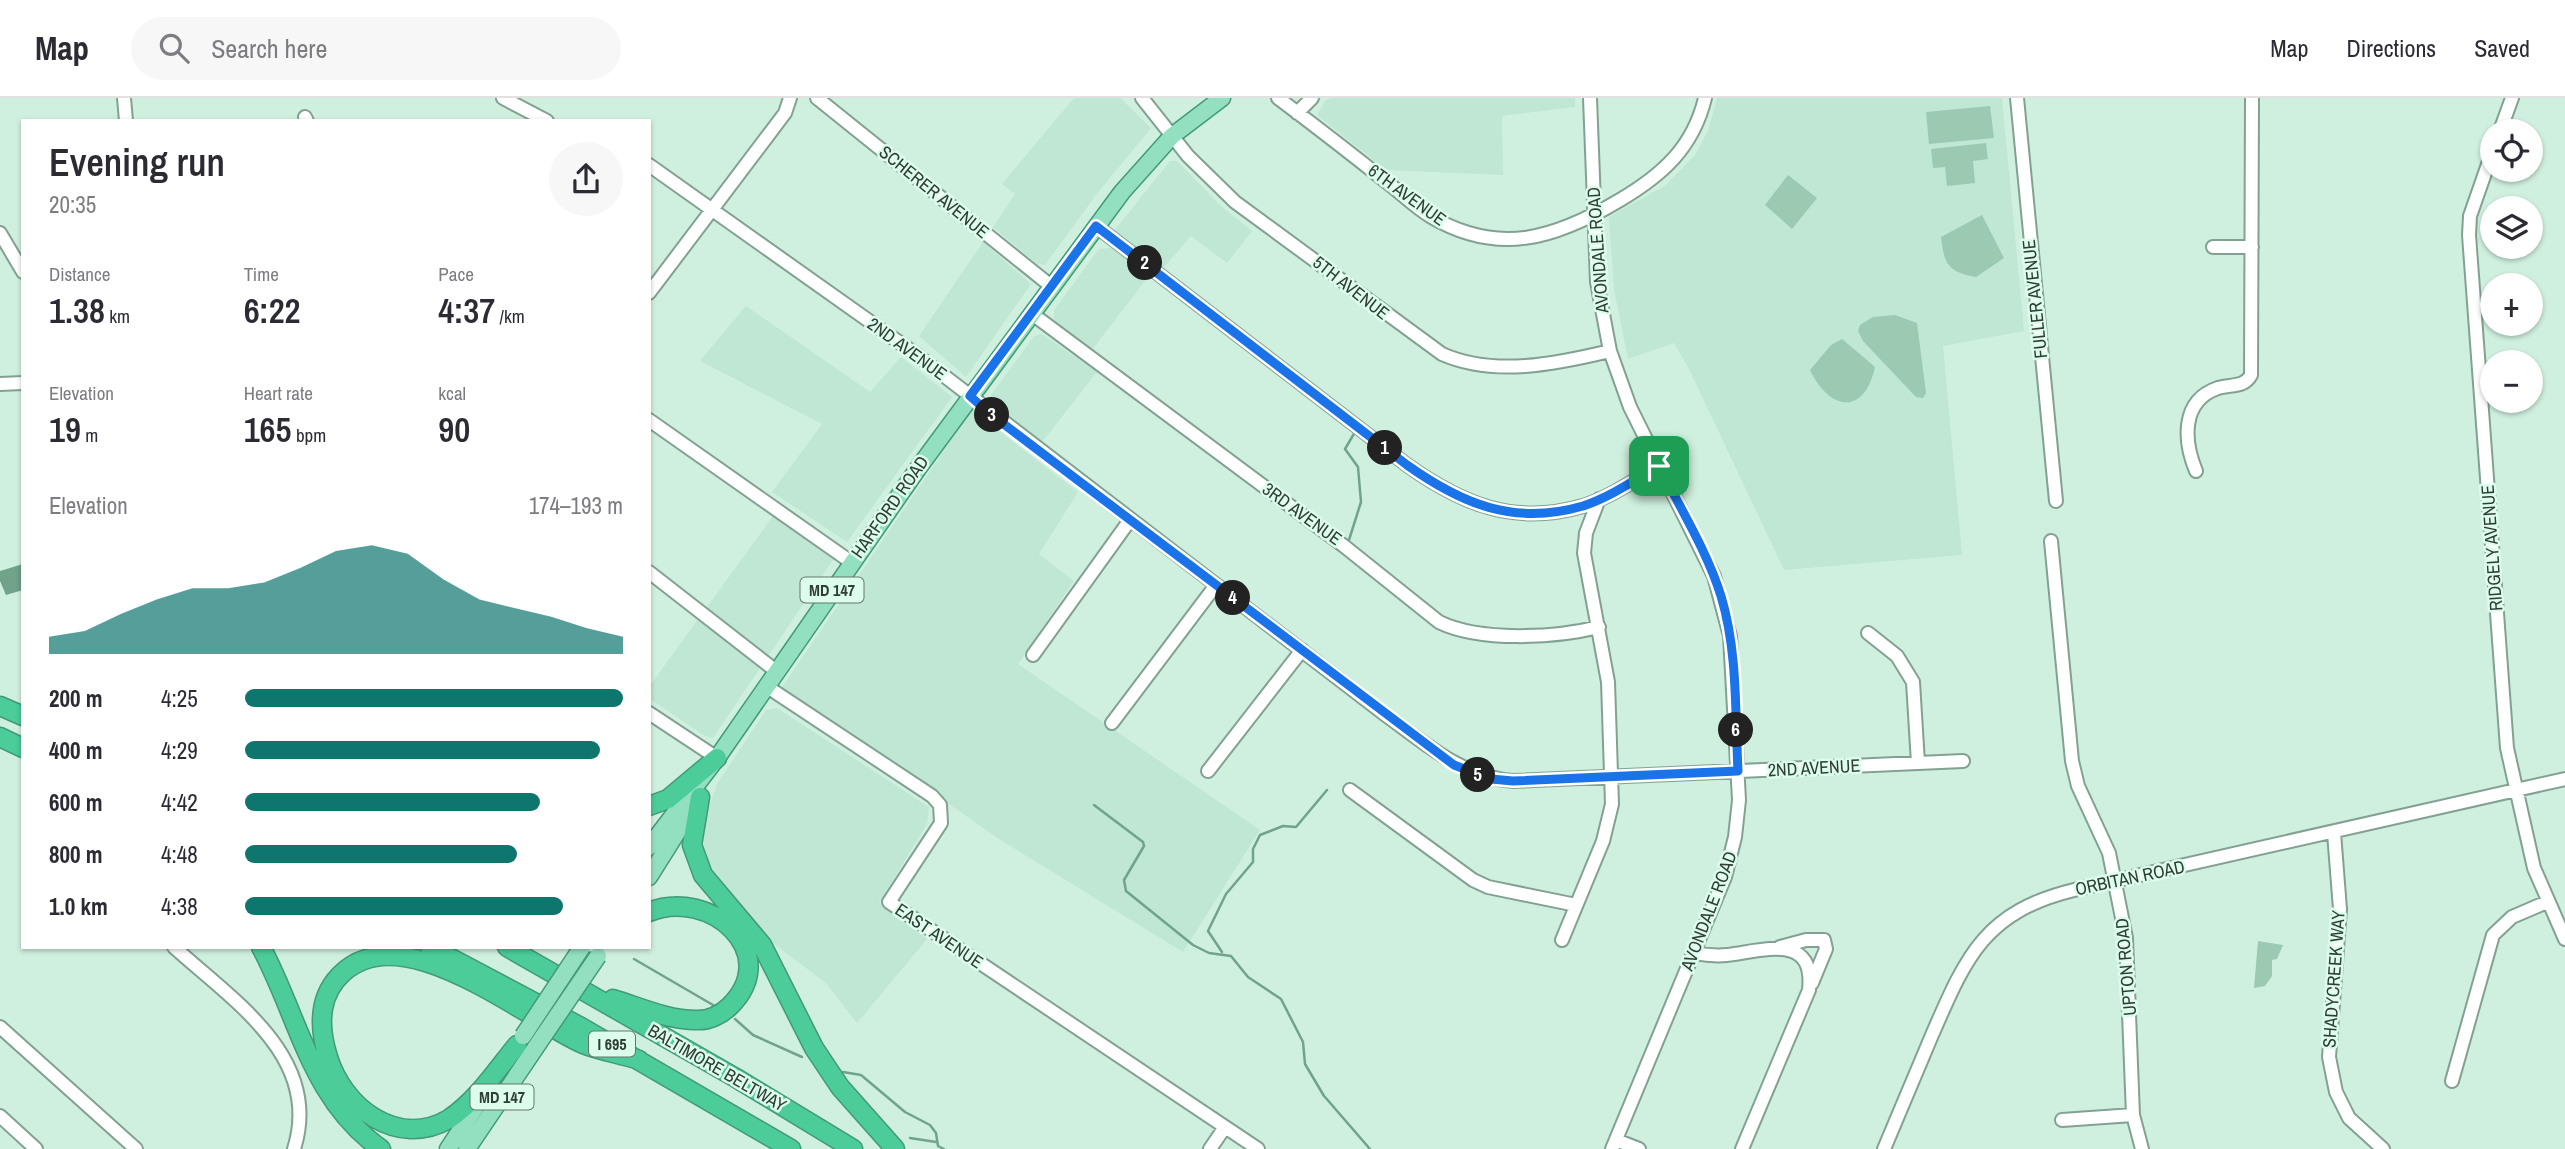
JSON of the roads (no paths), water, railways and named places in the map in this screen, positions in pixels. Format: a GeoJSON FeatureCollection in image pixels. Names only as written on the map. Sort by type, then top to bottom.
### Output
{"type":"FeatureCollection","features":[{"type":"Feature","properties":{"kind":"highway"},"geometry":{"type":"LineString","coordinates":[[0,696],[21,705]]}},
{"type":"Feature","properties":{"kind":"highway"},"geometry":{"type":"LineString","coordinates":[[0,706],[21,715]]}},
{"type":"Feature","properties":{"kind":"highway"},"geometry":{"type":"LineString","coordinates":[[0,737],[21,747]]}},
{"type":"Feature","properties":{"kind":"highway"},"geometry":{"type":"LineString","coordinates":[[0,749],[21,758]]}},
{"type":"Feature","properties":{"kind":"highway"},"geometry":{"type":"LineString","coordinates":[[651,805],[668,799],[717,758]]}},
{"type":"Feature","properties":{"kind":"highway"},"geometry":{"type":"LineString","coordinates":[[700,797],[692,845],[703,875],[762,946],[814,1048],[840,1087],[895,1149]]}},
{"type":"Feature","properties":{"kind":"highway"},"geometry":{"type":"LineString","coordinates":[[587,992],[698,1021],[724,1011],[738,998],[745,981],[747,960],[742,941],[731,927],[697,908],[669,906],[651,911]]}},
{"type":"Feature","properties":{"kind":"highway"},"geometry":{"type":"LineString","coordinates":[[262,949],[321,1084],[354,1126],[381,1149]]}},
{"type":"Feature","properties":{"kind":"highway","name":"BALTIMORE BELTWAY"},"geometry":{"type":"LineString","coordinates":[[434,949],[639,1060],[791,1149]]}},
{"type":"Feature","properties":{"kind":"highway","name":"BALTIMORE BELTWAY"},"geometry":{"type":"LineString","coordinates":[[511,949],[853,1149]]}},
{"type":"Feature","properties":{"kind":"highway"},"geometry":{"type":"LineString","coordinates":[[520,949],[533,960]]}},
{"type":"Feature","properties":{"kind":"highway"},"geometry":{"type":"LineString","coordinates":[[520,1040],[477,1095],[447,1121],[415,1130],[399,1130],[366,1115],[340,1083],[324,1047],[323,1009],[330,989],[345,971],[368,958],[402,957],[454,973],[583,1044],[639,1060]]}},
{"type":"Feature","properties":{"kind":"highway"},"geometry":{"type":"LineString","coordinates":[[354,1126],[393,1149]]}},
{"type":"Feature","properties":{"kind":"main road","name":"MD 147"},"geometry":{"type":"LineString","coordinates":[[970,396],[1137,173],[1172,136],[1222,98]]}},
{"type":"Feature","properties":{"kind":"main road","name":"HARFORD ROAD"},"geometry":{"type":"LineString","coordinates":[[651,844],[717,758],[851,562],[970,396]]}},
{"type":"Feature","properties":{"kind":"main road","name":"HARFORD ROAD"},"geometry":{"type":"LineString","coordinates":[[651,874],[700,797],[717,758]]}},
{"type":"Feature","properties":{"kind":"main road","name":"MD 147"},"geometry":{"type":"LineString","coordinates":[[448,1149],[581,949]]}},
{"type":"Feature","properties":{"kind":"main road","name":"MD 147"},"geometry":{"type":"LineString","coordinates":[[467,1149],[601,951]]}},
{"type":"Feature","properties":{"kind":"street"},"geometry":{"type":"LineString","coordinates":[[124,98],[126,119]]}},
{"type":"Feature","properties":{"kind":"street"},"geometry":{"type":"LineString","coordinates":[[503,98],[543,119]]}},
{"type":"Feature","properties":{"kind":"street"},"geometry":{"type":"LineString","coordinates":[[651,290],[785,113],[790,98]]}},
{"type":"Feature","properties":{"kind":"street","name":"SCHERER AVENUE"},"geometry":{"type":"LineString","coordinates":[[817,98],[1051,286]]}},
{"type":"Feature","properties":{"kind":"street","name":"5TH AVENUE"},"geometry":{"type":"LineString","coordinates":[[1142,98],[1188,156],[1235,202],[1441,354],[1459,362],[1495,366],[1556,362],[1610,351]]}},
{"type":"Feature","properties":{"kind":"street","name":"6TH AVENUE"},"geometry":{"type":"LineString","coordinates":[[1278,98],[1427,214],[1463,231],[1495,239],[1536,238],[1565,230],[1594,216],[1663,172],[1687,145],[1705,98]]}},
{"type":"Feature","properties":{"kind":"street"},"geometry":{"type":"LineString","coordinates":[[1297,113],[1312,98]]}},
{"type":"Feature","properties":{"kind":"street","name":"AVONDALE ROAD"},"geometry":{"type":"LineString","coordinates":[[1590,98],[1597,282],[1610,351],[1630,407],[1714,576],[1727,618],[1732,657],[1738,771],[1738,819],[1733,847],[1694,953],[1614,1144]]}},
{"type":"Feature","properties":{"kind":"street","name":"FULLER AVENUE"},"geometry":{"type":"LineString","coordinates":[[2017,98],[2056,501]]}},
{"type":"Feature","properties":{"kind":"street"},"geometry":{"type":"LineString","coordinates":[[2196,471],[2187,439],[2192,409],[2207,393],[2241,384],[2251,375],[2252,98]]}},
{"type":"Feature","properties":{"kind":"street"},"geometry":{"type":"LineString","coordinates":[[2504,119],[2512,98]]}},
{"type":"Feature","properties":{"kind":"street","name":"2ND AVENUE"},"geometry":{"type":"LineString","coordinates":[[651,166],[970,396],[1441,756],[1474,774],[1513,781],[1964,761]]}},
{"type":"Feature","properties":{"kind":"street","name":"RIDGELY AVENUE"},"geometry":{"type":"LineString","coordinates":[[2482,182],[2470,216],[2470,255],[2505,733],[2515,790],[2535,868],[2547,902],[2565,939]]}},
{"type":"Feature","properties":{"kind":"street"},"geometry":{"type":"LineString","coordinates":[[1096,226],[1445,492],[1489,508],[1537,513],[1562,510],[1600,499],[1659,466]]}},
{"type":"Feature","properties":{"kind":"street"},"geometry":{"type":"LineString","coordinates":[[1,236],[21,269]]}},
{"type":"Feature","properties":{"kind":"street"},"geometry":{"type":"LineString","coordinates":[[2213,247],[2252,247]]}},
{"type":"Feature","properties":{"kind":"street","name":"3RD AVENUE"},"geometry":{"type":"LineString","coordinates":[[1031,313],[1344,546],[1438,622],[1480,635],[1568,632],[1598,627]]}},
{"type":"Feature","properties":{"kind":"street"},"geometry":{"type":"LineString","coordinates":[[0,384],[21,383]]}},
{"type":"Feature","properties":{"kind":"street"},"geometry":{"type":"LineString","coordinates":[[651,420],[851,562]]}},
{"type":"Feature","properties":{"kind":"street"},"geometry":{"type":"LineString","coordinates":[[1562,940],[1606,832],[1612,804],[1608,681],[1585,571],[1584,548],[1592,514],[1600,499]]}},
{"type":"Feature","properties":{"kind":"street"},"geometry":{"type":"LineString","coordinates":[[1033,655],[1130,520]]}},
{"type":"Feature","properties":{"kind":"street","name":"UPTON ROAD"},"geometry":{"type":"LineString","coordinates":[[2051,541],[2072,761],[2078,786],[2109,853],[2129,963],[2133,1115],[2142,1149]]}},
{"type":"Feature","properties":{"kind":"street"},"geometry":{"type":"LineString","coordinates":[[651,574],[776,671]]}},
{"type":"Feature","properties":{"kind":"street"},"geometry":{"type":"LineString","coordinates":[[1112,723],[1216,585]]}},
{"type":"Feature","properties":{"kind":"street"},"geometry":{"type":"LineString","coordinates":[[1868,633],[1897,656],[1913,682],[1918,763]]}},
{"type":"Feature","properties":{"kind":"street"},"geometry":{"type":"LineString","coordinates":[[1209,771],[1302,650]]}},
{"type":"Feature","properties":{"kind":"street","name":"EAST AVENUE"},"geometry":{"type":"LineString","coordinates":[[766,686],[932,796],[940,805],[941,823],[889,902],[1258,1149]]}},
{"type":"Feature","properties":{"kind":"street"},"geometry":{"type":"LineString","coordinates":[[651,714],[717,758]]}},
{"type":"Feature","properties":{"kind":"street","name":"ORBITAN ROAD"},"geometry":{"type":"LineString","coordinates":[[1884,1149],[1961,969],[1977,946],[2033,902],[2565,779]]}},
{"type":"Feature","properties":{"kind":"street"},"geometry":{"type":"LineString","coordinates":[[1350,790],[1473,880],[1488,887],[1576,905]]}},
{"type":"Feature","properties":{"kind":"street","name":"SHADYCREEK WAY"},"geometry":{"type":"LineString","coordinates":[[2334,833],[2340,909],[2329,1058],[2336,1092],[2349,1118],[2382,1149]]}},
{"type":"Feature","properties":{"kind":"street"},"geometry":{"type":"LineString","coordinates":[[2452,1081],[2493,935],[2512,917],[2547,902]]}},
{"type":"Feature","properties":{"kind":"street"},"geometry":{"type":"LineString","coordinates":[[1694,953],[1715,956],[1780,947],[1806,940],[1824,940],[1826,949],[1742,1149]]}},
{"type":"Feature","properties":{"kind":"street"},"geometry":{"type":"LineString","coordinates":[[1780,947],[1800,956],[1808,966],[1809,990]]}},
{"type":"Feature","properties":{"kind":"street"},"geometry":{"type":"LineString","coordinates":[[176,949],[261,1025],[277,1045],[298,1094],[299,1120],[294,1149]]}},
{"type":"Feature","properties":{"kind":"street"},"geometry":{"type":"LineString","coordinates":[[0,1027],[136,1149]]}},
{"type":"Feature","properties":{"kind":"street"},"geometry":{"type":"LineString","coordinates":[[2062,1120],[2133,1115]]}},
{"type":"Feature","properties":{"kind":"street"},"geometry":{"type":"LineString","coordinates":[[0,1116],[36,1149]]}},
{"type":"Feature","properties":{"kind":"street"},"geometry":{"type":"LineString","coordinates":[[1210,1149],[1225,1128]]}},
{"type":"Feature","properties":{"kind":"street"},"geometry":{"type":"LineString","coordinates":[[1614,1144],[1639,1149]]}},
{"type":"Feature","properties":{"kind":"waterway"},"geometry":{"type":"LineString","coordinates":[[1349,540],[1361,502],[1358,467],[1345,449],[1355,432]]}},
{"type":"Feature","properties":{"kind":"waterway"},"geometry":{"type":"LineString","coordinates":[[1222,952],[1208,931],[1226,894],[1253,862],[1253,849],[1260,835],[1283,826],[1296,827],[1327,790]]}},
{"type":"Feature","properties":{"kind":"waterway"},"geometry":{"type":"LineString","coordinates":[[1094,805],[1143,842],[1144,846],[1124,880],[1126,891],[1193,945],[1209,953],[1231,956],[1248,977],[1281,999],[1303,1042],[1305,1064],[1324,1096]]}},
{"type":"Feature","properties":{"kind":"waterway"},"geometry":{"type":"LineString","coordinates":[[634,959],[713,1005]]}},
{"type":"Feature","properties":{"kind":"waterway"},"geometry":{"type":"LineString","coordinates":[[735,1019],[753,1035],[802,1057]]}},
{"type":"Feature","properties":{"kind":"waterway"},"geometry":{"type":"LineString","coordinates":[[843,1072],[861,1075],[905,1112],[930,1125],[936,1133],[938,1146],[944,1149]]}},
{"type":"Feature","properties":{"kind":"waterway"},"geometry":{"type":"LineString","coordinates":[[1325,1097],[1370,1149]]}},
{"type":"Feature","properties":{"kind":"waterway"},"geometry":{"type":"LineString","coordinates":[[910,1138],[936,1142]]}}]}
